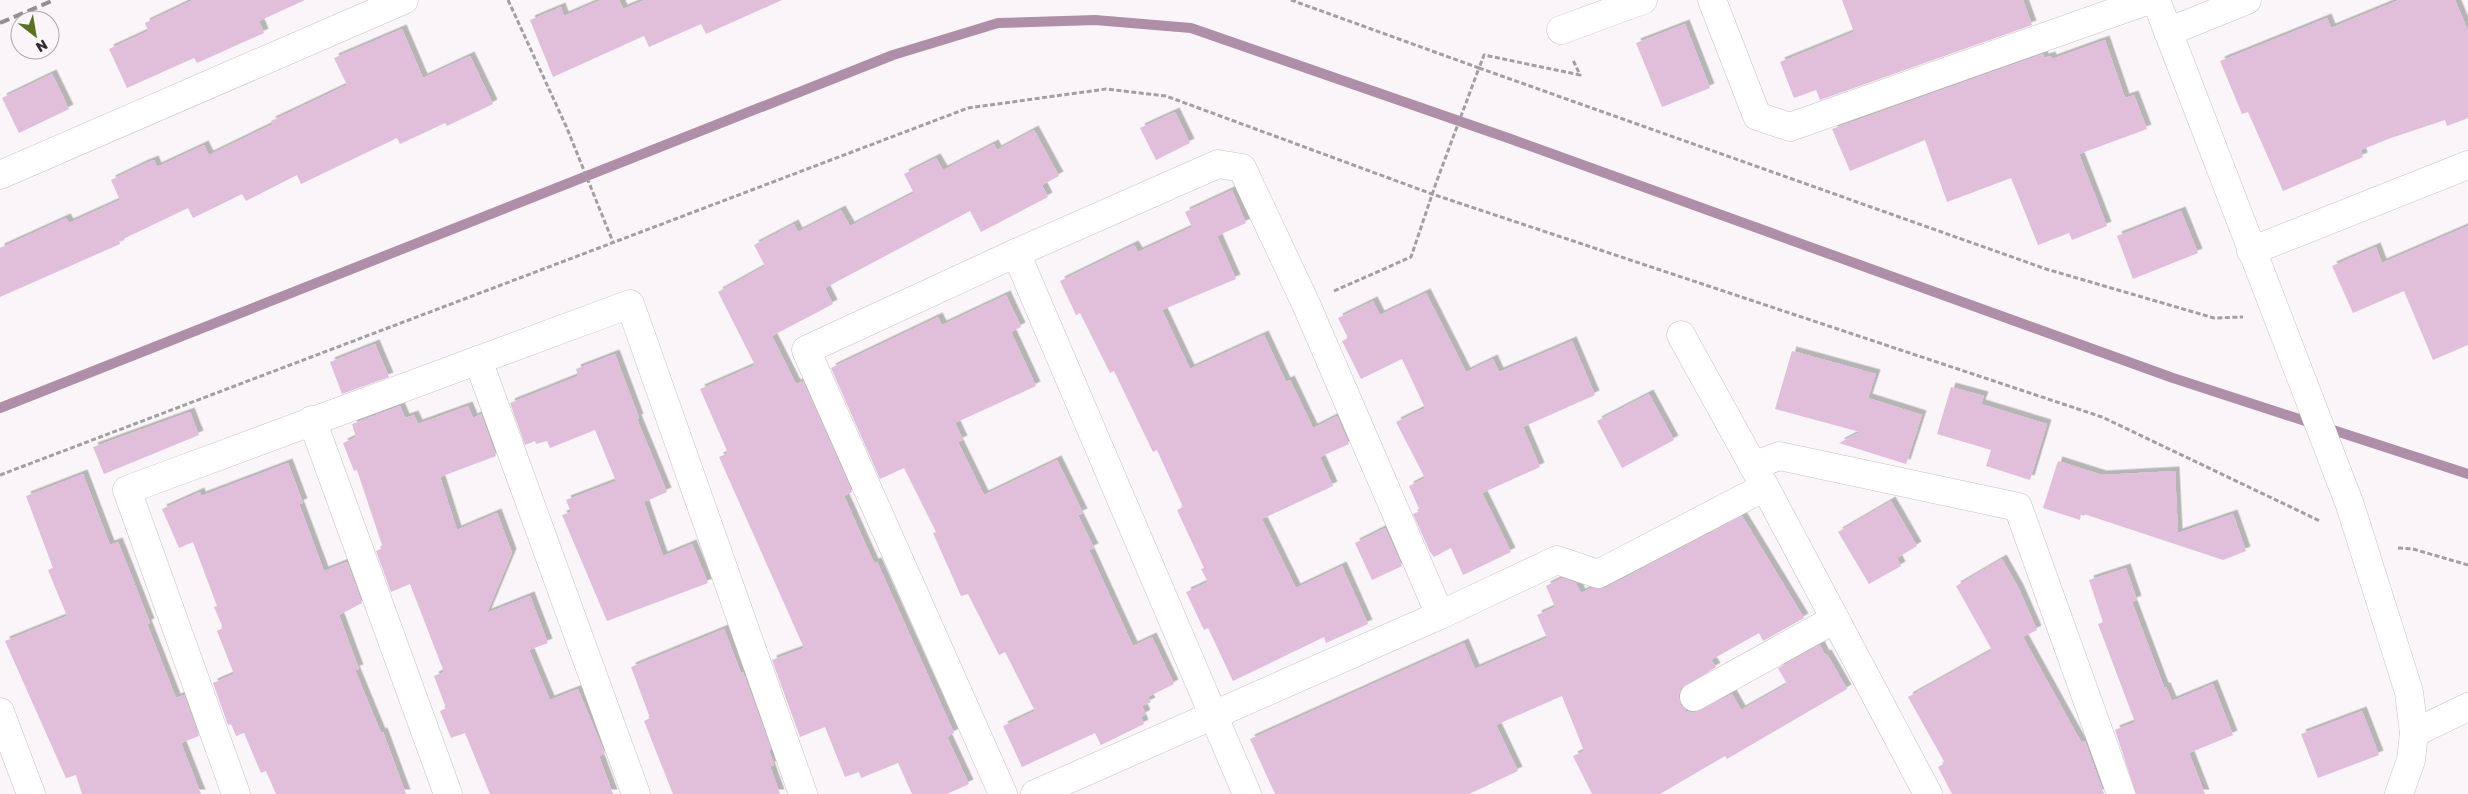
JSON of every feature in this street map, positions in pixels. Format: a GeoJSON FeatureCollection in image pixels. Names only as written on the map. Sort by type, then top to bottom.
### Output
{"type":"FeatureCollection","features":[{"type":"Feature","properties":{"kind":"street"},"geometry":{"type":"LineString","coordinates":[[0,175],[404,0]]}},
{"type":"Feature","properties":{"kind":"street"},"geometry":{"type":"LineString","coordinates":[[1560,30],[1643,0]]}},
{"type":"Feature","properties":{"kind":"street"},"geometry":{"type":"LineString","coordinates":[[1712,0],[1757,116],[1790,127],[2149,0]]}},
{"type":"Feature","properties":{"kind":"street"},"geometry":{"type":"LineString","coordinates":[[2156,0],[2290,353],[2350,505],[2409,692],[2414,733],[2411,760],[2399,794]]}},
{"type":"Feature","properties":{"kind":"street"},"geometry":{"type":"LineString","coordinates":[[2168,32],[2246,0]]}},
{"type":"Feature","properties":{"kind":"street"},"geometry":{"type":"LineString","coordinates":[[1003,794],[806,350],[1016,253],[1218,164],[1242,168],[1306,304],[1440,615]]}},
{"type":"Feature","properties":{"kind":"street"},"geometry":{"type":"LineString","coordinates":[[2251,251],[2468,166]]}},
{"type":"Feature","properties":{"kind":"street"},"geometry":{"type":"LineString","coordinates":[[1016,253],[1247,794]]}},
{"type":"Feature","properties":{"kind":"street"},"geometry":{"type":"LineString","coordinates":[[236,794],[127,490],[630,304],[803,794]]}},
{"type":"Feature","properties":{"kind":"street"},"geometry":{"type":"LineString","coordinates":[[1681,336],[1759,476],[1928,794]]}},
{"type":"Feature","properties":{"kind":"street"},"geometry":{"type":"LineString","coordinates":[[478,360],[636,794]]}},
{"type":"Feature","properties":{"kind":"street"},"geometry":{"type":"LineString","coordinates":[[312,420],[448,794]]}},
{"type":"Feature","properties":{"kind":"street"},"geometry":{"type":"LineString","coordinates":[[1035,794],[1440,615],[1557,560],[1598,574],[1759,476],[1778,456],[2018,507],[2121,794]]}},
{"type":"Feature","properties":{"kind":"street"},"geometry":{"type":"LineString","coordinates":[[1694,697],[1835,619]]}},
{"type":"Feature","properties":{"kind":"street"},"geometry":{"type":"LineString","coordinates":[[2414,733],[2468,707]]}},
{"type":"Feature","properties":{"kind":"street"},"geometry":{"type":"LineString","coordinates":[[0,712],[31,794]]}},
{"type":"Feature","properties":{"kind":"path"},"geometry":{"type":"LineString","coordinates":[[508,0],[566,126],[613,242]]}},
{"type":"Feature","properties":{"kind":"path"},"geometry":{"type":"LineString","coordinates":[[1291,0],[2046,269],[2214,318],[2249,316]]}},
{"type":"Feature","properties":{"kind":"path"},"geometry":{"type":"LineString","coordinates":[[1306,304],[1412,257],[1432,194],[1484,55],[1580,75],[1560,30]]}},
{"type":"Feature","properties":{"kind":"path"},"geometry":{"type":"LineString","coordinates":[[0,474],[968,108],[1106,89],[1166,96],[1432,194],[2102,417],[2328,524]]}},
{"type":"Feature","properties":{"kind":"path"},"geometry":{"type":"LineString","coordinates":[[2389,548],[2413,549],[2468,565]]}},
{"type":"Feature","properties":{"kind":"building"},"geometry":{"type":"Polygon","coordinates":[[[193,0],[305,0],[259,21],[264,33],[197,63],[194,58],[127,88],[109,49],[148,31],[145,23],[193,0]]]}},
{"type":"Feature","properties":{"kind":"building"},"geometry":{"type":"Polygon","coordinates":[[[601,0],[619,0],[623,9],[645,0],[782,0],[706,34],[701,24],[649,47],[644,36],[553,77],[530,20],[561,7],[564,16],[601,0]]]}},
{"type":"Feature","properties":{"kind":"building"},"geometry":{"type":"Polygon","coordinates":[[[1842,0],[2023,0],[2032,25],[1820,100],[1816,90],[1794,98],[1780,62],[1854,32],[1842,0]]]}},
{"type":"Feature","properties":{"kind":"building"},"geometry":{"type":"Polygon","coordinates":[[[2399,0],[2455,0],[2468,31],[2468,118],[2447,126],[2445,120],[2388,139],[2361,150],[2363,157],[2283,191],[2248,112],[2242,114],[2220,61],[2327,18],[2331,28],[2399,0]]]}},
{"type":"Feature","properties":{"kind":"building"},"geometry":{"type":"Polygon","coordinates":[[[1685,24],[1710,88],[1662,107],[1636,43],[1685,24]]]}},
{"type":"Feature","properties":{"kind":"building"},"geometry":{"type":"Polygon","coordinates":[[[402,29],[423,78],[470,56],[493,104],[447,126],[445,123],[400,144],[397,138],[301,184],[297,175],[246,201],[242,194],[193,218],[188,208],[119,241],[120,244],[0,297],[0,248],[66,218],[69,223],[120,200],[111,180],[144,164],[154,160],[157,167],[204,145],[209,155],[273,124],[271,121],[347,85],[334,58],[402,29]]]}},
{"type":"Feature","properties":{"kind":"building"},"geometry":{"type":"Polygon","coordinates":[[[2105,40],[2125,98],[2134,95],[2147,129],[2079,154],[2107,226],[2072,240],[2069,233],[2038,245],[2011,178],[1947,202],[1925,140],[1850,171],[1832,129],[2043,54],[2044,58],[2051,56],[2052,59],[2105,40]]]}},
{"type":"Feature","properties":{"kind":"building"},"geometry":{"type":"Polygon","coordinates":[[[52,74],[69,109],[19,133],[2,98],[52,74]]]}},
{"type":"Feature","properties":{"kind":"building"},"geometry":{"type":"Polygon","coordinates":[[[1175,112],[1190,143],[1156,160],[1140,128],[1175,112]]]}},
{"type":"Feature","properties":{"kind":"building"},"geometry":{"type":"Polygon","coordinates":[[[1034,130],[1059,176],[1042,185],[1048,197],[981,232],[970,211],[825,288],[833,304],[772,336],[796,384],[803,381],[852,492],[844,496],[874,563],[877,562],[954,733],[947,737],[969,784],[947,794],[912,794],[898,763],[861,778],[859,772],[845,777],[825,727],[800,737],[772,660],[804,648],[719,457],[728,453],[700,389],[755,365],[718,292],[765,266],[754,245],[794,224],[798,232],[841,210],[850,226],[914,193],[904,174],[936,158],[943,170],[994,144],[997,150],[1034,130]]]}},
{"type":"Feature","properties":{"kind":"building"},"geometry":{"type":"Polygon","coordinates":[[[1232,190],[1246,223],[1217,236],[1236,279],[1162,310],[1190,369],[1264,335],[1286,382],[1290,380],[1313,428],[1337,416],[1349,444],[1320,457],[1333,486],[1262,519],[1296,588],[1342,566],[1368,624],[1326,643],[1324,637],[1233,681],[1208,628],[1204,630],[1186,592],[1208,582],[1201,569],[1204,568],[1177,510],[1183,507],[1157,450],[1153,452],[1114,371],[1110,373],[1080,313],[1076,315],[1060,281],[1134,245],[1138,252],[1192,227],[1185,212],[1232,190]]]}},
{"type":"Feature","properties":{"kind":"building"},"geometry":{"type":"Polygon","coordinates":[[[2181,211],[2198,253],[2133,279],[2117,236],[2181,211]]]}},
{"type":"Feature","properties":{"kind":"building"},"geometry":{"type":"Polygon","coordinates":[[[2468,226],[2468,345],[2433,360],[2404,291],[2353,313],[2332,266],[2376,247],[2382,263],[2468,226]]]}},
{"type":"Feature","properties":{"kind":"building"},"geometry":{"type":"Polygon","coordinates":[[[1426,293],[1466,372],[1493,359],[1499,372],[1572,341],[1595,395],[1523,427],[1540,467],[1482,493],[1511,552],[1463,575],[1451,548],[1434,557],[1413,514],[1420,511],[1409,486],[1425,478],[1396,422],[1425,408],[1402,359],[1361,379],[1342,341],[1348,338],[1338,318],[1373,301],[1380,315],[1426,293]]]}},
{"type":"Feature","properties":{"kind":"building"},"geometry":{"type":"Polygon","coordinates":[[[1006,295],[1021,327],[1011,332],[1036,386],[955,423],[963,440],[958,442],[984,495],[1057,460],[1083,513],[1078,515],[1094,548],[1089,550],[1133,646],[1152,637],[1174,684],[1148,697],[1151,702],[1142,706],[1146,714],[1141,717],[1144,724],[1101,745],[1095,733],[1022,767],[1003,726],[1035,711],[1005,652],[999,655],[968,594],[961,596],[933,533],[936,532],[904,468],[880,479],[831,368],[938,317],[942,325],[1006,295]]]}},
{"type":"Feature","properties":{"kind":"building"},"geometry":{"type":"Polygon","coordinates":[[[375,344],[389,377],[342,394],[330,362],[375,344]]]}},
{"type":"Feature","properties":{"kind":"building"},"geometry":{"type":"Polygon","coordinates":[[[1792,351],[1876,374],[1868,398],[1922,415],[1906,464],[1839,443],[1860,432],[1775,409],[1792,351]]]}},
{"type":"Feature","properties":{"kind":"building"},"geometry":{"type":"Polygon","coordinates":[[[615,354],[639,418],[637,419],[667,492],[644,502],[663,556],[692,544],[708,583],[607,621],[562,515],[571,512],[566,500],[616,481],[595,430],[550,448],[547,441],[536,444],[535,441],[525,445],[510,403],[578,376],[576,369],[615,354]]]}},
{"type":"Feature","properties":{"kind":"building"},"geometry":{"type":"Polygon","coordinates":[[[1951,387],[1984,396],[1981,404],[2047,424],[2030,480],[1986,466],[1991,450],[1937,434],[1951,387]]]}},
{"type":"Feature","properties":{"kind":"building"},"geometry":{"type":"Polygon","coordinates":[[[1649,394],[1674,440],[1622,468],[1597,421],[1649,394]]]}},
{"type":"Feature","properties":{"kind":"building"},"geometry":{"type":"Polygon","coordinates":[[[400,406],[405,418],[414,415],[418,424],[468,406],[473,418],[481,414],[496,456],[440,477],[457,530],[497,513],[512,553],[487,613],[530,596],[548,643],[529,650],[550,700],[578,689],[605,754],[599,756],[613,794],[490,794],[465,733],[451,738],[440,711],[446,708],[434,676],[444,672],[410,584],[391,592],[376,551],[383,548],[357,470],[354,471],[343,443],[356,437],[352,424],[400,406]]]}},
{"type":"Feature","properties":{"kind":"building"},"geometry":{"type":"Polygon","coordinates":[[[190,412],[199,435],[104,474],[93,447],[190,412]]]}},
{"type":"Feature","properties":{"kind":"building"},"geometry":{"type":"Polygon","coordinates":[[[2058,461],[2102,475],[2175,471],[2178,533],[2233,514],[2246,551],[2223,560],[2081,513],[2080,520],[2043,508],[2058,461]]]}},
{"type":"Feature","properties":{"kind":"building"},"geometry":{"type":"Polygon","coordinates":[[[288,463],[303,503],[299,504],[324,571],[347,562],[362,603],[339,615],[359,669],[355,670],[381,733],[383,732],[406,794],[276,794],[266,771],[261,773],[244,733],[236,736],[231,724],[228,725],[213,683],[234,674],[217,631],[223,628],[214,607],[217,606],[193,542],[179,548],[162,509],[200,492],[201,496],[288,463]]]}},
{"type":"Feature","properties":{"kind":"building"},"geometry":{"type":"Polygon","coordinates":[[[83,474],[110,545],[118,542],[150,623],[147,624],[176,698],[184,695],[199,736],[181,743],[201,794],[82,794],[76,775],[66,778],[5,641],[67,616],[48,570],[53,568],[26,496],[83,474]]]}},
{"type":"Feature","properties":{"kind":"building"},"geometry":{"type":"Polygon","coordinates":[[[1891,501],[1917,546],[1897,558],[1901,566],[1869,584],[1838,532],[1891,501]]]}},
{"type":"Feature","properties":{"kind":"building"},"geometry":{"type":"Polygon","coordinates":[[[1742,516],[1804,618],[1763,641],[1759,633],[1711,660],[1716,667],[1681,689],[1678,696],[1681,705],[1686,711],[1694,713],[1732,694],[1741,710],[1787,684],[1778,668],[1820,645],[1847,689],[1727,759],[1725,756],[1660,794],[1592,794],[1573,756],[1584,751],[1562,696],[1496,725],[1518,771],[1469,794],[1275,794],[1250,739],[1464,643],[1475,669],[1547,638],[1537,615],[1555,607],[1546,586],[1562,578],[1576,583],[1581,593],[1591,588],[1605,588],[1742,516]]]}},
{"type":"Feature","properties":{"kind":"building"},"geometry":{"type":"Polygon","coordinates":[[[1385,528],[1402,566],[1372,580],[1355,543],[1385,528]]]}},
{"type":"Feature","properties":{"kind":"building"},"geometry":{"type":"Polygon","coordinates":[[[2002,559],[2019,589],[2037,630],[2023,637],[2081,742],[2085,741],[2104,794],[1952,794],[1938,767],[1945,763],[1908,697],[1992,650],[1956,586],[2002,559]]]}},
{"type":"Feature","properties":{"kind":"building"},"geometry":{"type":"Polygon","coordinates":[[[2126,568],[2137,600],[2132,602],[2164,687],[2166,687],[2172,701],[2213,684],[2233,735],[2189,753],[2205,794],[2136,794],[2115,730],[2135,722],[2098,624],[2103,622],[2089,580],[2126,568]]]}},
{"type":"Feature","properties":{"kind":"building"},"geometry":{"type":"Polygon","coordinates":[[[724,629],[741,673],[743,672],[771,749],[769,750],[774,765],[770,766],[780,794],[673,794],[644,721],[650,718],[631,667],[724,629]]]}},
{"type":"Feature","properties":{"kind":"building"},"geometry":{"type":"Polygon","coordinates":[[[2362,711],[2379,755],[2318,778],[2301,734],[2362,711]]]}},
{"type":"Feature","properties":{"kind":"waterway"},"geometry":{"type":"LineString","coordinates":[[0,408],[893,55],[998,23],[1095,20],[1191,28],[1508,138],[2173,378],[2468,474]]}},
{"type":"Feature","properties":{"kind":"railway"},"geometry":{"type":"LineString","coordinates":[[0,23],[54,0]]}}]}
